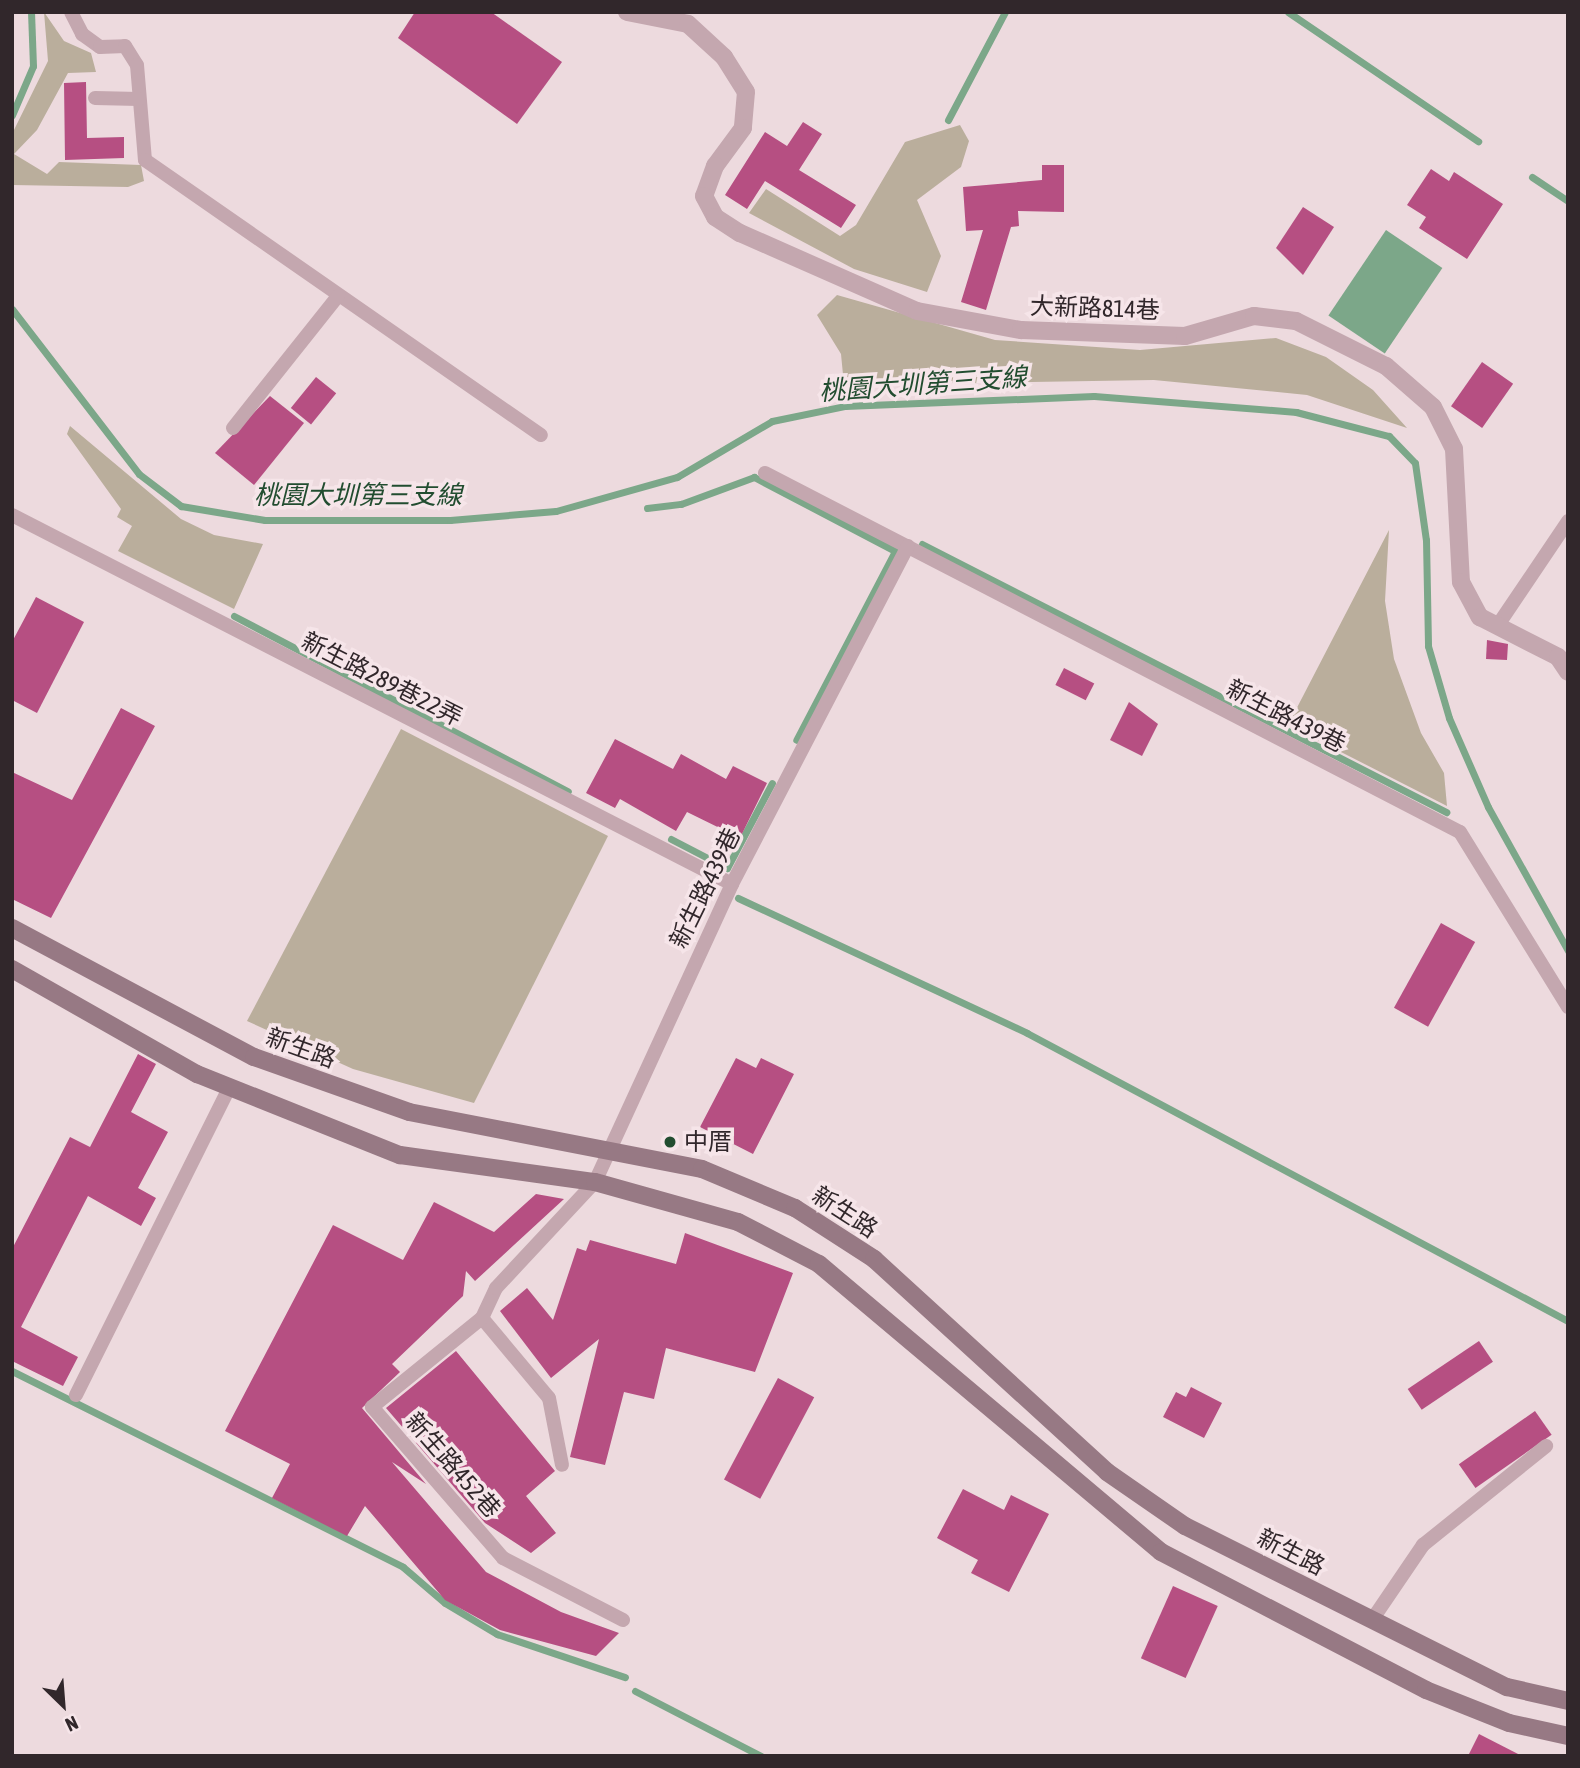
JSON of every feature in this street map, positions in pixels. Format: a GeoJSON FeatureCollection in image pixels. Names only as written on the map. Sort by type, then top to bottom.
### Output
{"type":"FeatureCollection","features":[{"type":"Feature","properties":{"kind":"main road","name":"新生路"},"geometry":{"type":"LineString","coordinates":[[12,928],[254,1057],[409,1112],[606,1145],[702,1169],[795,1209],[874,1259],[1107,1472],[1185,1527],[1507,1687],[1568,1701]]}},
{"type":"Feature","properties":{"kind":"main road"},"geometry":{"type":"LineString","coordinates":[[12,969],[229,1088],[400,1155],[595,1182],[738,1222],[820,1264],[1161,1552],[1426,1690],[1509,1723],[1568,1736]]}},
{"type":"Feature","properties":{"kind":"street","name":"大新路814巷"},"geometry":{"type":"LineString","coordinates":[[627,12],[688,24],[724,57],[746,92],[743,128],[715,166],[704,196],[715,217],[740,233],[918,311],[1021,330],[1185,336],[1254,316],[1296,321],[1386,366],[1433,407],[1454,449],[1461,582],[1480,617],[1500,622],[1558,657],[1568,672]]}},
{"type":"Feature","properties":{"kind":"lane"},"geometry":{"type":"LineString","coordinates":[[71,12],[82,34],[100,47],[125,47],[137,65],[145,160],[541,435]]}},
{"type":"Feature","properties":{"kind":"lane"},"geometry":{"type":"LineString","coordinates":[[95,97],[139,99]]}},
{"type":"Feature","properties":{"kind":"lane"},"geometry":{"type":"LineString","coordinates":[[233,428],[338,296]]}},
{"type":"Feature","properties":{"kind":"lane","name":"新生路439巷"},"geometry":{"type":"LineString","coordinates":[[765,473],[1460,832],[1568,1007]]}},
{"type":"Feature","properties":{"kind":"lane","name":"新生路289巷22弄"},"geometry":{"type":"LineString","coordinates":[[12,515],[732,884]]}},
{"type":"Feature","properties":{"kind":"lane"},"geometry":{"type":"LineString","coordinates":[[1500,622],[1568,521]]}},
{"type":"Feature","properties":{"kind":"lane","name":"新生路439巷"},"geometry":{"type":"LineString","coordinates":[[595,1182],[606,1145],[732,884],[908,546]]}},
{"type":"Feature","properties":{"kind":"lane"},"geometry":{"type":"LineString","coordinates":[[76,1395],[229,1088]]}},
{"type":"Feature","properties":{"kind":"lane","name":"新生路452巷"},"geometry":{"type":"LineString","coordinates":[[595,1182],[495,1288],[482,1318],[372,1407],[503,1558],[623,1620]]}},
{"type":"Feature","properties":{"kind":"lane"},"geometry":{"type":"LineString","coordinates":[[482,1318],[549,1398],[562,1465]]}},
{"type":"Feature","properties":{"kind":"lane"},"geometry":{"type":"LineString","coordinates":[[1372,1620],[1423,1545],[1546,1446]]}},
{"type":"Feature","properties":{"kind":"shaded area"},"geometry":{"type":"Polygon","coordinates":[[[44,12],[64,41],[91,53],[96,72],[68,73],[37,130],[14,154],[47,174],[59,162],[141,165],[144,181],[128,187],[12,185],[12,134],[48,61],[44,12]]]}},
{"type":"Feature","properties":{"kind":"shaded area"},"geometry":{"type":"Polygon","coordinates":[[[960,125],[969,141],[961,167],[917,200],[941,256],[927,292],[854,269],[749,213],[766,189],[840,236],[856,225],[905,142],[960,125]]]}},
{"type":"Feature","properties":{"kind":"shaded area"},"geometry":{"type":"Polygon","coordinates":[[[1386,230],[1442,268],[1385,353],[1328,315],[1386,230]]]}},
{"type":"Feature","properties":{"kind":"shaded area"},"geometry":{"type":"Polygon","coordinates":[[[837,295],[995,340],[1140,350],[1276,338],[1326,357],[1373,390],[1407,428],[1307,395],[1154,380],[844,385],[841,354],[817,315],[837,295]]]}},
{"type":"Feature","properties":{"kind":"shaded area"},"geometry":{"type":"Polygon","coordinates":[[[70,426],[181,519],[214,535],[263,544],[234,609],[118,551],[132,526],[117,517],[121,509],[67,434],[70,426]]]}},
{"type":"Feature","properties":{"kind":"shaded area"},"geometry":{"type":"Polygon","coordinates":[[[1389,530],[1385,601],[1394,659],[1421,733],[1444,773],[1447,806],[1288,725],[1389,530]]]}},
{"type":"Feature","properties":{"kind":"shaded area"},"geometry":{"type":"Polygon","coordinates":[[[401,729],[608,836],[474,1103],[353,1069],[247,1021],[401,729]]]}},
{"type":"Feature","properties":{"kind":"building"},"geometry":{"type":"Polygon","coordinates":[[[415,12],[491,12],[562,62],[517,124],[398,38],[415,12]]]}},
{"type":"Feature","properties":{"kind":"building"},"geometry":{"type":"Polygon","coordinates":[[[86,82],[87,138],[124,137],[124,158],[65,160],[64,83],[86,82]]]}},
{"type":"Feature","properties":{"kind":"building"},"geometry":{"type":"Polygon","coordinates":[[[803,122],[822,134],[799,170],[856,205],[841,228],[765,181],[747,209],[725,195],[765,132],[787,146],[803,122]]]}},
{"type":"Feature","properties":{"kind":"building"},"geometry":{"type":"Polygon","coordinates":[[[1042,165],[1064,165],[1064,212],[1018,211],[1019,226],[1011,227],[986,310],[961,302],[983,230],[966,231],[963,187],[1042,180],[1042,165]]]}},
{"type":"Feature","properties":{"kind":"building"},"geometry":{"type":"Polygon","coordinates":[[[1431,169],[1449,181],[1454,172],[1503,204],[1467,259],[1419,228],[1426,217],[1407,205],[1431,169]]]}},
{"type":"Feature","properties":{"kind":"building"},"geometry":{"type":"Polygon","coordinates":[[[1303,207],[1334,227],[1303,275],[1276,248],[1303,207]]]}},
{"type":"Feature","properties":{"kind":"building"},"geometry":{"type":"Polygon","coordinates":[[[1482,362],[1513,384],[1482,428],[1451,406],[1482,362]]]}},
{"type":"Feature","properties":{"kind":"building"},"geometry":{"type":"Polygon","coordinates":[[[316,377],[336,393],[311,424],[291,408],[316,377]]]}},
{"type":"Feature","properties":{"kind":"building"},"geometry":{"type":"Polygon","coordinates":[[[270,396],[304,423],[254,485],[215,453],[270,396]]]}},
{"type":"Feature","properties":{"kind":"building"},"geometry":{"type":"Polygon","coordinates":[[[36,597],[84,622],[37,713],[12,700],[12,642],[36,597]]]}},
{"type":"Feature","properties":{"kind":"building"},"geometry":{"type":"Polygon","coordinates":[[[1487,640],[1508,644],[1507,660],[1486,659],[1487,640]]]}},
{"type":"Feature","properties":{"kind":"building"},"geometry":{"type":"Polygon","coordinates":[[[1064,668],[1094,683],[1086,700],[1055,685],[1064,668]]]}},
{"type":"Feature","properties":{"kind":"building"},"geometry":{"type":"Polygon","coordinates":[[[1129,702],[1158,724],[1142,756],[1110,740],[1129,702]]]}},
{"type":"Feature","properties":{"kind":"building"},"geometry":{"type":"Polygon","coordinates":[[[121,708],[155,726],[51,918],[12,899],[12,772],[72,800],[121,708]]]}},
{"type":"Feature","properties":{"kind":"building"},"geometry":{"type":"Polygon","coordinates":[[[615,739],[673,769],[681,754],[726,779],[733,766],[767,783],[740,838],[687,812],[676,831],[620,799],[615,808],[586,793],[615,739]]]}},
{"type":"Feature","properties":{"kind":"building"},"geometry":{"type":"Polygon","coordinates":[[[1441,923],[1475,942],[1428,1027],[1394,1008],[1441,923]]]}},
{"type":"Feature","properties":{"kind":"building"},"geometry":{"type":"Polygon","coordinates":[[[138,1054],[156,1064],[131,1112],[168,1132],[138,1188],[156,1198],[141,1226],[88,1196],[21,1327],[78,1357],[63,1386],[12,1361],[12,1249],[70,1137],[90,1147],[138,1054]]]}},
{"type":"Feature","properties":{"kind":"building"},"geometry":{"type":"Polygon","coordinates":[[[736,1058],[756,1068],[761,1058],[794,1074],[753,1154],[700,1127],[736,1058]]]}},
{"type":"Feature","properties":{"kind":"building"},"geometry":{"type":"Polygon","coordinates":[[[536,1194],[564,1199],[475,1281],[466,1271],[463,1296],[392,1364],[400,1372],[362,1408],[426,1484],[392,1462],[486,1572],[561,1612],[619,1633],[596,1656],[500,1630],[445,1600],[365,1506],[347,1536],[272,1498],[290,1464],[225,1431],[333,1225],[403,1260],[434,1202],[494,1232],[536,1194]]]}},
{"type":"Feature","properties":{"kind":"building"},"geometry":{"type":"Polygon","coordinates":[[[685,1233],[793,1273],[755,1372],[666,1348],[654,1399],[624,1392],[605,1465],[570,1457],[599,1339],[551,1378],[500,1311],[527,1288],[553,1320],[577,1248],[586,1251],[590,1240],[676,1264],[685,1233]]]}},
{"type":"Feature","properties":{"kind":"building"},"geometry":{"type":"Polygon","coordinates":[[[1479,1341],[1493,1362],[1422,1410],[1408,1389],[1479,1341]]]}},
{"type":"Feature","properties":{"kind":"building"},"geometry":{"type":"Polygon","coordinates":[[[456,1351],[555,1471],[526,1496],[556,1533],[531,1553],[485,1523],[386,1408],[456,1351]]]}},
{"type":"Feature","properties":{"kind":"building"},"geometry":{"type":"Polygon","coordinates":[[[778,1378],[814,1397],[760,1499],[724,1480],[778,1378]]]}},
{"type":"Feature","properties":{"kind":"building"},"geometry":{"type":"Polygon","coordinates":[[[1191,1387],[1222,1403],[1204,1438],[1163,1417],[1176,1392],[1186,1397],[1191,1387]]]}},
{"type":"Feature","properties":{"kind":"building"},"geometry":{"type":"Polygon","coordinates":[[[1535,1411],[1552,1435],[1475,1488],[1459,1464],[1535,1411]]]}},
{"type":"Feature","properties":{"kind":"building"},"geometry":{"type":"Polygon","coordinates":[[[963,1489],[1004,1510],[1011,1495],[1049,1514],[1009,1592],[971,1573],[978,1560],[937,1538],[963,1489]]]}},
{"type":"Feature","properties":{"kind":"building"},"geometry":{"type":"Polygon","coordinates":[[[1173,1586],[1218,1606],[1186,1678],[1141,1658],[1173,1586]]]}},
{"type":"Feature","properties":{"kind":"building"},"geometry":{"type":"Polygon","coordinates":[[[1479,1734],[1522,1756],[1468,1756],[1479,1734]]]}},
{"type":"Feature","properties":{"kind":"waterway","name":"桃園大圳第三支線"},"geometry":{"type":"LineString","coordinates":[[12,115],[33,66],[31,12]]}},
{"type":"Feature","properties":{"kind":"waterway"},"geometry":{"type":"LineString","coordinates":[[948,120],[1005,12]]}},
{"type":"Feature","properties":{"kind":"waterway"},"geometry":{"type":"LineString","coordinates":[[1288,12],[1478,141]]}},
{"type":"Feature","properties":{"kind":"waterway"},"geometry":{"type":"LineString","coordinates":[[1532,177],[1568,201]]}},
{"type":"Feature","properties":{"kind":"waterway","name":"桃園大圳第三支線"},"geometry":{"type":"LineString","coordinates":[[12,309],[139,474],[181,506],[265,520],[450,520],[556,511],[677,477],[772,421],[845,406],[1094,396],[1296,412],[1389,436],[1415,463],[1426,540],[1428,646],[1449,718],[1488,807],[1568,951]]}},
{"type":"Feature","properties":{"kind":"waterway"},"geometry":{"type":"LineString","coordinates":[[647,508],[681,504],[754,477],[895,551],[796,740]]}},
{"type":"Feature","properties":{"kind":"waterway"},"geometry":{"type":"LineString","coordinates":[[922,544],[1446,812]]}},
{"type":"Feature","properties":{"kind":"waterway"},"geometry":{"type":"LineString","coordinates":[[234,616],[568,791]]}},
{"type":"Feature","properties":{"kind":"waterway"},"geometry":{"type":"LineString","coordinates":[[671,839],[727,868],[772,783]]}},
{"type":"Feature","properties":{"kind":"waterway"},"geometry":{"type":"LineString","coordinates":[[738,898],[1027,1033],[1568,1321]]}},
{"type":"Feature","properties":{"kind":"waterway"},"geometry":{"type":"LineString","coordinates":[[12,1371],[403,1567],[445,1603],[497,1634],[625,1677]]}},
{"type":"Feature","properties":{"kind":"waterway"},"geometry":{"type":"LineString","coordinates":[[635,1691],[761,1756]]}},
{"type":"Feature","properties":{"kind":"place","name":"中厝"},"geometry":{"type":"Point","coordinates":[670,1142]}}]}
